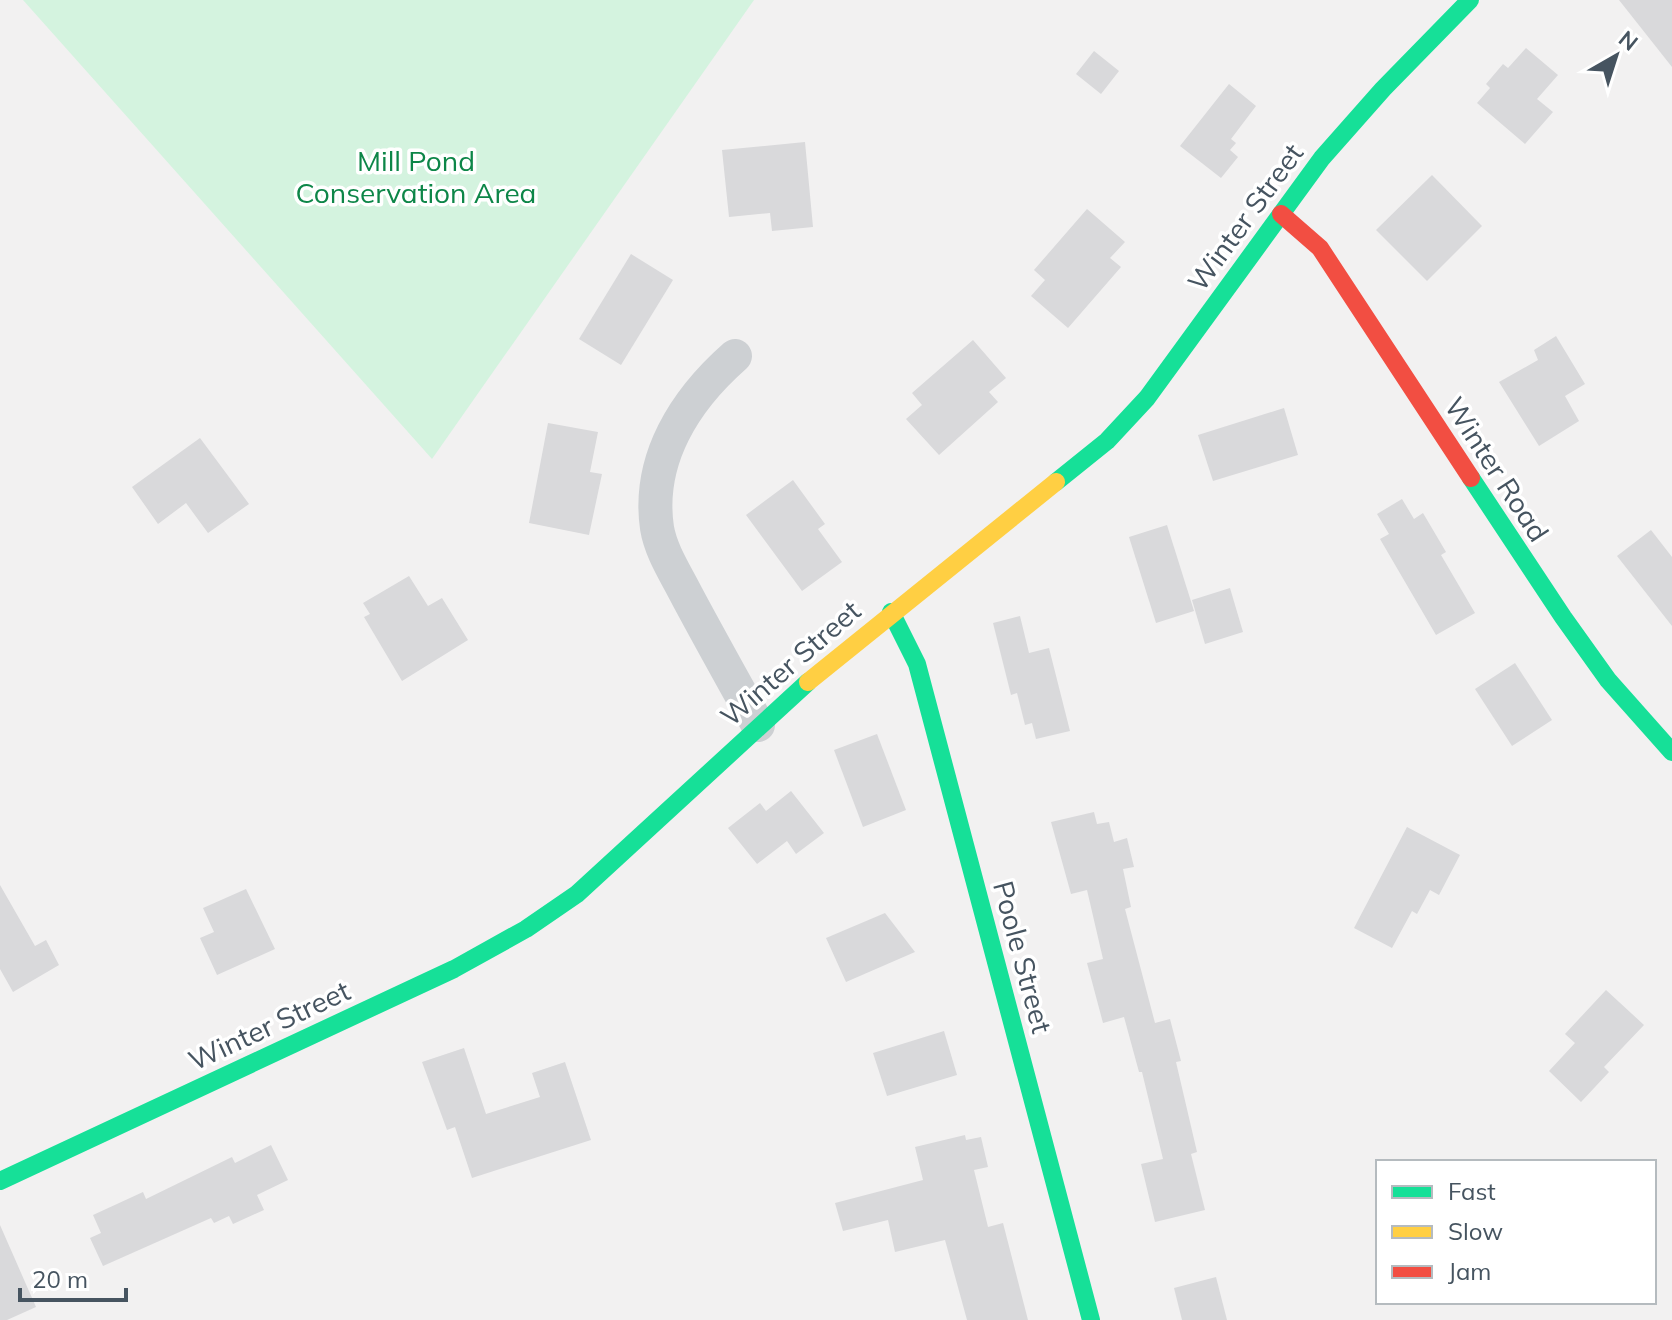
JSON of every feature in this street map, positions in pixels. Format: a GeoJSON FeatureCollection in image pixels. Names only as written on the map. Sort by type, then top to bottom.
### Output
{"type":"FeatureCollection","features":[{"type":"Feature","properties":{"kind":"street","name":"Winter Street"},"geometry":{"type":"LineString","coordinates":[[0,1181],[413,988],[526,929],[594,880],[758,725],[891,612],[1079,465],[1127,422],[1350,125],[1470,0]]}},
{"type":"Feature","properties":{"kind":"street","name":"Winter Road"},"geometry":{"type":"LineString","coordinates":[[1281,214],[1320,248],[1563,617],[1615,689],[1672,752]]}},
{"type":"Feature","properties":{"kind":"street"},"geometry":{"type":"LineString","coordinates":[[735,356],[709,379],[674,428],[662,459],[657,488],[657,528],[669,561],[758,725]]}},
{"type":"Feature","properties":{"kind":"street","name":"Poole Street"},"geometry":{"type":"LineString","coordinates":[[891,612],[917,664],[1091,1320]]}},
{"type":"Feature","properties":{"kind":"green space","name":"Mill Pond Conservation Area"},"geometry":{"type":"Polygon","coordinates":[[[23,0],[754,0],[432,459],[23,0]]]}},
{"type":"Feature","properties":{"kind":"building"},"geometry":{"type":"Polygon","coordinates":[[[1619,0],[1672,0],[1672,67],[1619,0]]]}},
{"type":"Feature","properties":{"kind":"building"},"geometry":{"type":"Polygon","coordinates":[[[1526,48],[1558,75],[1537,99],[1553,112],[1525,144],[1477,103],[1490,88],[1486,84],[1503,64],[1508,68],[1526,48]]]}},
{"type":"Feature","properties":{"kind":"building"},"geometry":{"type":"Polygon","coordinates":[[[1094,51],[1119,71],[1101,94],[1076,74],[1094,51]]]}},
{"type":"Feature","properties":{"kind":"building"},"geometry":{"type":"Polygon","coordinates":[[[1229,84],[1256,106],[1231,139],[1236,143],[1230,150],[1238,157],[1221,178],[1180,146],[1229,84]]]}},
{"type":"Feature","properties":{"kind":"building"},"geometry":{"type":"Polygon","coordinates":[[[805,142],[813,227],[772,231],[770,213],[729,217],[722,150],[805,142]]]}},
{"type":"Feature","properties":{"kind":"building"},"geometry":{"type":"Polygon","coordinates":[[[1432,175],[1482,226],[1427,281],[1376,230],[1432,175]]]}},
{"type":"Feature","properties":{"kind":"building"},"geometry":{"type":"Polygon","coordinates":[[[1087,209],[1125,242],[1110,258],[1121,267],[1068,328],[1031,296],[1045,280],[1034,270],[1087,209]]]}},
{"type":"Feature","properties":{"kind":"building"},"geometry":{"type":"Polygon","coordinates":[[[631,254],[673,280],[621,365],[579,339],[631,254]]]}},
{"type":"Feature","properties":{"kind":"building"},"geometry":{"type":"Polygon","coordinates":[[[1556,336],[1585,384],[1565,396],[1579,421],[1539,446],[1499,382],[1538,360],[1534,350],[1556,336]]]}},
{"type":"Feature","properties":{"kind":"building"},"geometry":{"type":"Polygon","coordinates":[[[973,340],[1006,378],[989,392],[998,402],[939,455],[906,419],[922,405],[912,393],[973,340]]]}},
{"type":"Feature","properties":{"kind":"building"},"geometry":{"type":"Polygon","coordinates":[[[1284,408],[1298,455],[1213,481],[1198,435],[1284,408]]]}},
{"type":"Feature","properties":{"kind":"building"},"geometry":{"type":"Polygon","coordinates":[[[548,423],[598,432],[590,472],[602,474],[589,535],[529,523],[548,423]]]}},
{"type":"Feature","properties":{"kind":"building"},"geometry":{"type":"Polygon","coordinates":[[[200,438],[249,504],[208,533],[186,503],[158,524],[132,487],[200,438]]]}},
{"type":"Feature","properties":{"kind":"building"},"geometry":{"type":"Polygon","coordinates":[[[793,480],[825,524],[818,529],[842,562],[802,591],[746,515],[793,480]]]}},
{"type":"Feature","properties":{"kind":"building"},"geometry":{"type":"Polygon","coordinates":[[[1402,499],[1414,519],[1423,513],[1446,552],[1441,555],[1475,613],[1436,635],[1380,539],[1389,534],[1377,514],[1402,499]]]}},
{"type":"Feature","properties":{"kind":"building"},"geometry":{"type":"Polygon","coordinates":[[[1167,525],[1194,611],[1156,623],[1129,537],[1167,525]]]}},
{"type":"Feature","properties":{"kind":"building"},"geometry":{"type":"Polygon","coordinates":[[[1651,530],[1672,557],[1672,626],[1617,556],[1651,530]]]}},
{"type":"Feature","properties":{"kind":"building"},"geometry":{"type":"Polygon","coordinates":[[[409,576],[428,606],[442,598],[468,640],[402,681],[364,617],[370,614],[363,603],[409,576]]]}},
{"type":"Feature","properties":{"kind":"building"},"geometry":{"type":"Polygon","coordinates":[[[1230,588],[1243,632],[1205,644],[1192,600],[1230,588]]]}},
{"type":"Feature","properties":{"kind":"building"},"geometry":{"type":"Polygon","coordinates":[[[1020,616],[1029,653],[1049,648],[1070,731],[1036,739],[1032,723],[1025,725],[1017,693],[1011,695],[993,623],[1020,616]]]}},
{"type":"Feature","properties":{"kind":"building"},"geometry":{"type":"Polygon","coordinates":[[[1515,663],[1552,720],[1512,746],[1475,689],[1515,663]]]}},
{"type":"Feature","properties":{"kind":"building"},"geometry":{"type":"Polygon","coordinates":[[[877,734],[906,810],[863,827],[834,750],[877,734]]]}},
{"type":"Feature","properties":{"kind":"building"},"geometry":{"type":"Polygon","coordinates":[[[791,791],[824,833],[796,854],[787,841],[757,864],[728,828],[760,803],[766,811],[791,791]]]}},
{"type":"Feature","properties":{"kind":"building"},"geometry":{"type":"Polygon","coordinates":[[[1094,812],[1097,824],[1109,822],[1114,842],[1127,838],[1134,867],[1123,869],[1131,907],[1125,909],[1155,1023],[1170,1019],[1181,1061],[1176,1062],[1197,1152],[1191,1154],[1205,1210],[1155,1222],[1141,1164],[1163,1159],[1142,1072],[1139,1072],[1124,1017],[1103,1023],[1087,963],[1103,959],[1087,890],[1071,894],[1051,822],[1094,812]]]}},
{"type":"Feature","properties":{"kind":"building"},"geometry":{"type":"Polygon","coordinates":[[[1407,827],[1460,855],[1439,895],[1430,890],[1417,914],[1412,911],[1392,948],[1354,928],[1407,827]]]}},
{"type":"Feature","properties":{"kind":"building"},"geometry":{"type":"Polygon","coordinates":[[[0,885],[35,946],[46,940],[59,965],[13,992],[0,969],[0,885]]]}},
{"type":"Feature","properties":{"kind":"building"},"geometry":{"type":"Polygon","coordinates":[[[246,889],[275,949],[217,975],[200,938],[214,932],[203,908],[246,889]]]}},
{"type":"Feature","properties":{"kind":"building"},"geometry":{"type":"Polygon","coordinates":[[[885,913],[915,952],[846,982],[826,938],[885,913]]]}},
{"type":"Feature","properties":{"kind":"building"},"geometry":{"type":"Polygon","coordinates":[[[1606,990],[1644,1025],[1604,1067],[1609,1072],[1581,1102],[1549,1071],[1575,1043],[1565,1034],[1606,990]]]}},
{"type":"Feature","properties":{"kind":"building"},"geometry":{"type":"Polygon","coordinates":[[[944,1031],[957,1075],[887,1096],[873,1053],[944,1031]]]}},
{"type":"Feature","properties":{"kind":"building"},"geometry":{"type":"Polygon","coordinates":[[[464,1048],[486,1114],[540,1097],[532,1073],[565,1062],[591,1140],[472,1178],[455,1127],[447,1130],[422,1062],[464,1048]]]}},
{"type":"Feature","properties":{"kind":"building"},"geometry":{"type":"Polygon","coordinates":[[[965,1135],[966,1140],[981,1137],[988,1167],[974,1170],[988,1227],[1003,1223],[1028,1320],[967,1320],[945,1240],[895,1252],[888,1220],[843,1231],[835,1203],[923,1180],[915,1147],[965,1135]]]}},
{"type":"Feature","properties":{"kind":"building"},"geometry":{"type":"Polygon","coordinates":[[[271,1145],[288,1180],[257,1195],[264,1210],[233,1224],[229,1216],[214,1223],[211,1218],[103,1266],[90,1238],[101,1233],[93,1215],[143,1192],[146,1199],[232,1157],[235,1163],[271,1145]]]}},
{"type":"Feature","properties":{"kind":"building"},"geometry":{"type":"Polygon","coordinates":[[[0,1225],[36,1307],[7,1320],[0,1320],[0,1225]]]}},
{"type":"Feature","properties":{"kind":"building"},"geometry":{"type":"Polygon","coordinates":[[[1216,1277],[1227,1320],[1182,1320],[1174,1288],[1216,1277]]]}},
{"type":"Feature","properties":{"kind":"traffic: fast"},"geometry":{"type":"LineString","coordinates":[[1056,482],[1107,441],[1147,398],[1322,158],[1383,89],[1470,0]]}},
{"type":"Feature","properties":{"kind":"traffic: fast"},"geometry":{"type":"LineString","coordinates":[[1471,478],[1608,680],[1672,752]]}},
{"type":"Feature","properties":{"kind":"traffic: fast"},"geometry":{"type":"LineString","coordinates":[[891,612],[917,664],[1091,1320]]}},
{"type":"Feature","properties":{"kind":"traffic: fast"},"geometry":{"type":"LineString","coordinates":[[0,1181],[454,969],[526,929],[577,894],[808,682]]}},
{"type":"Feature","properties":{"kind":"traffic: slow"},"geometry":{"type":"LineString","coordinates":[[808,682],[1056,482]]}},
{"type":"Feature","properties":{"kind":"traffic: jam"},"geometry":{"type":"LineString","coordinates":[[1281,214],[1320,248],[1471,478]]}}]}
